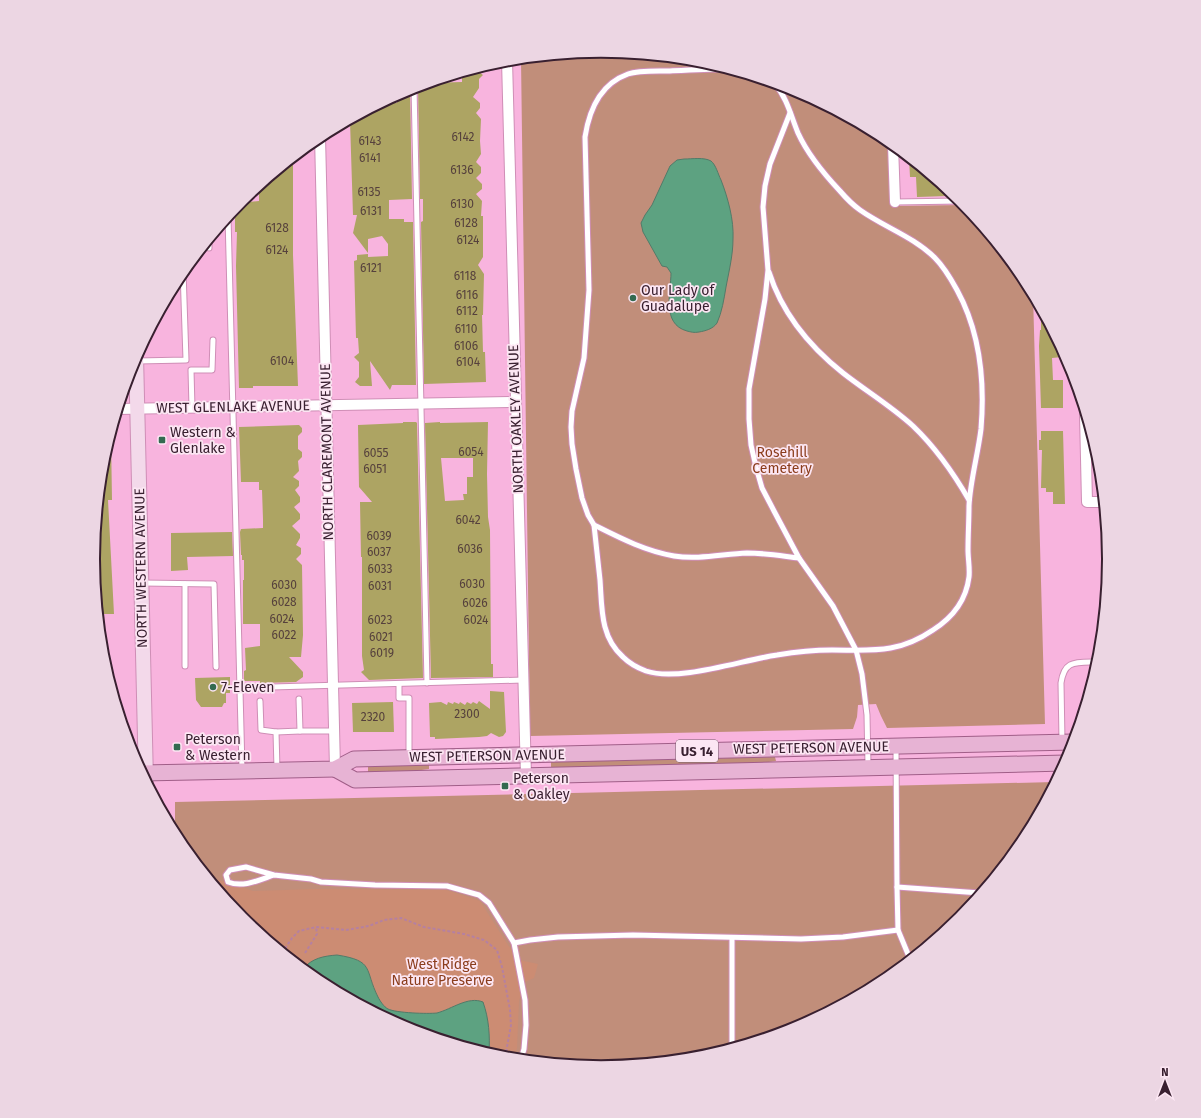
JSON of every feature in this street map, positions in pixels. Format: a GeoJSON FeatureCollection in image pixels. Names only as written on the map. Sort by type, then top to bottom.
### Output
{"type":"FeatureCollection","features":[{"type":"Feature","properties":{"kind":"main road","name":"NORTH WESTERN AVENUE"},"geometry":{"type":"LineString","coordinates":[[137,371],[144,764]]}},
{"type":"Feature","properties":{"kind":"main road","name":"WEST PETERSON AVENUE"},"geometry":{"type":"LineString","coordinates":[[149,776],[242,771],[335,769],[354,759],[1066,742]]}},
{"type":"Feature","properties":{"kind":"main road","name":"WEST PETERSON AVENUE"},"geometry":{"type":"LineString","coordinates":[[335,769],[355,780],[1058,763]]}},
{"type":"Feature","properties":{"kind":"street","name":"NORTH OAKLEY AVENUE"},"geometry":{"type":"LineString","coordinates":[[507,67],[526,777]]}},
{"type":"Feature","properties":{"kind":"street","name":"NORTH CLAREMONT AVENUE"},"geometry":{"type":"LineString","coordinates":[[320,143],[335,769]]}},
{"type":"Feature","properties":{"kind":"street"},"geometry":{"type":"LineString","coordinates":[[893,153],[895,202]]}},
{"type":"Feature","properties":{"kind":"street","name":"WEST GLENLAKE AVENUE"},"geometry":{"type":"LineString","coordinates":[[123,410],[516,402]]}},
{"type":"Feature","properties":{"kind":"street"},"geometry":{"type":"LineString","coordinates":[[1085,435],[1087,502],[1098,502]]}},
{"type":"Feature","properties":{"kind":"lane"},"geometry":{"type":"LineString","coordinates":[[705,70],[652,71],[628,74],[613,82],[601,93],[593,107],[585,137],[589,290],[584,358],[572,412],[572,444],[576,469],[588,515],[594,525],[605,628],[611,643],[621,655],[632,664],[646,671],[661,674],[675,674],[699,671],[800,652],[830,650],[881,650],[896,647],[915,640],[934,630],[950,617],[960,606],[967,592],[969,575],[969,500],[981,428],[982,389],[980,357],[974,330],[965,304],[950,277],[935,258],[921,247],[860,210],[840,192],[807,151],[785,98],[781,92]]}},
{"type":"Feature","properties":{"kind":"lane"},"geometry":{"type":"LineString","coordinates":[[414,94],[427,683]]}},
{"type":"Feature","properties":{"kind":"lane"},"geometry":{"type":"LineString","coordinates":[[790,113],[770,164],[765,186],[763,207],[768,270],[765,299],[749,389],[751,445],[762,488],[799,558],[833,606],[856,650],[862,674],[867,715],[868,767]]}},
{"type":"Feature","properties":{"kind":"lane"},"geometry":{"type":"LineString","coordinates":[[895,202],[951,201]]}},
{"type":"Feature","properties":{"kind":"lane"},"geometry":{"type":"LineString","coordinates":[[228,224],[242,771]]}},
{"type":"Feature","properties":{"kind":"lane"},"geometry":{"type":"LineString","coordinates":[[768,270],[780,301],[805,338],[843,373],[914,427],[950,470],[969,500]]}},
{"type":"Feature","properties":{"kind":"lane"},"geometry":{"type":"LineString","coordinates":[[183,282],[186,360],[191,370],[192,408]]}},
{"type":"Feature","properties":{"kind":"lane"},"geometry":{"type":"LineString","coordinates":[[191,370],[212,370],[213,340]]}},
{"type":"Feature","properties":{"kind":"lane"},"geometry":{"type":"LineString","coordinates":[[142,358],[186,360]]}},
{"type":"Feature","properties":{"kind":"lane"},"geometry":{"type":"LineString","coordinates":[[594,525],[629,543],[675,556],[691,557],[749,553],[799,558]]}},
{"type":"Feature","properties":{"kind":"lane"},"geometry":{"type":"LineString","coordinates":[[141,583],[214,584],[216,667]]}},
{"type":"Feature","properties":{"kind":"lane"},"geometry":{"type":"LineString","coordinates":[[185,584],[185,666]]}},
{"type":"Feature","properties":{"kind":"lane"},"geometry":{"type":"LineString","coordinates":[[1068,739],[1061,683],[1063,674],[1065,668],[1071,664],[1091,662]]}},
{"type":"Feature","properties":{"kind":"lane"},"geometry":{"type":"LineString","coordinates":[[240,688],[523,680]]}},
{"type":"Feature","properties":{"kind":"lane"},"geometry":{"type":"LineString","coordinates":[[399,684],[399,698],[409,698],[409,758]]}},
{"type":"Feature","properties":{"kind":"lane"},"geometry":{"type":"LineString","coordinates":[[299,699],[300,731]]}},
{"type":"Feature","properties":{"kind":"lane"},"geometry":{"type":"LineString","coordinates":[[260,701],[261,730],[276,732],[334,731]]}},
{"type":"Feature","properties":{"kind":"lane"},"geometry":{"type":"LineString","coordinates":[[276,732],[277,770]]}},
{"type":"Feature","properties":{"kind":"lane"},"geometry":{"type":"LineString","coordinates":[[896,746],[898,930],[908,954]]}},
{"type":"Feature","properties":{"kind":"lane"},"geometry":{"type":"LineString","coordinates":[[274,875],[246,884],[236,885],[228,882],[226,875],[230,870],[246,867],[274,875],[311,879],[322,882],[375,885],[447,886],[480,894],[489,903],[514,944],[525,1000],[526,1025],[523,1054]]}},
{"type":"Feature","properties":{"kind":"lane"},"geometry":{"type":"LineString","coordinates":[[897,887],[974,893]]}},
{"type":"Feature","properties":{"kind":"lane"},"geometry":{"type":"LineString","coordinates":[[514,944],[530,940],[558,937],[633,935],[801,939],[843,937],[898,930]]}},
{"type":"Feature","properties":{"kind":"lane"},"geometry":{"type":"LineString","coordinates":[[732,938],[732,1042]]}},
{"type":"Feature","properties":{"kind":"path"},"geometry":{"type":"LineString","coordinates":[[286,948],[292,938],[299,931],[316,927],[346,930],[369,926],[384,920],[402,918],[424,927],[464,934],[484,940],[497,950],[507,992],[511,1025],[506,1051]]}},
{"type":"Feature","properties":{"kind":"path"},"geometry":{"type":"LineString","coordinates":[[305,953],[317,934],[316,927]]}},
{"type":"Feature","properties":{"kind":"green space","name":"Rosehill Cemetery"},"geometry":{"type":"Polygon","coordinates":[[[600,58],[666,62],[730,75],[792,96],[851,125],[888,149],[891,206],[955,205],[998,254],[1033,307],[1045,724],[887,728],[876,704],[858,705],[857,717],[853,729],[530,736],[521,65],[568,59],[600,58]]]}},
{"type":"Feature","properties":{"kind":"green space"},"geometry":{"type":"Polygon","coordinates":[[[775,757],[776,761],[762,763],[551,768],[551,762],[775,757]]]}},
{"type":"Feature","properties":{"kind":"green space"},"geometry":{"type":"Polygon","coordinates":[[[429,764],[429,769],[414,771],[368,772],[368,766],[429,764]]]}},
{"type":"Feature","properties":{"kind":"green space"},"geometry":{"type":"Polygon","coordinates":[[[1049,782],[1017,837],[998,864],[977,889],[931,936],[879,976],[851,993],[792,1022],[730,1043],[666,1056],[600,1060],[535,1056],[471,1043],[409,1022],[350,993],[322,976],[270,936],[224,889],[203,864],[175,822],[175,802],[1049,782]]]}},
{"type":"Feature","properties":{"kind":"green space","name":"West Ridge Nature Preserve"},"geometry":{"type":"Polygon","coordinates":[[[216,880],[253,891],[316,889],[446,890],[480,901],[519,960],[538,964],[534,978],[525,982],[519,1001],[516,1052],[489,1047],[490,1037],[487,1011],[471,1000],[436,1013],[425,1014],[396,1011],[387,1008],[379,1000],[365,964],[311,968],[270,936],[246,913],[216,880]]]}},
{"type":"Feature","properties":{"kind":"shaded area"},"geometry":{"type":"Polygon","coordinates":[[[705,159],[711,161],[714,165],[721,180],[728,202],[733,232],[731,263],[719,319],[711,328],[696,332],[687,331],[679,327],[674,322],[669,306],[671,273],[667,267],[662,266],[643,232],[641,223],[652,205],[670,166],[677,160],[705,159]]]}},
{"type":"Feature","properties":{"kind":"shaded area"},"geometry":{"type":"Polygon","coordinates":[[[337,955],[349,957],[363,964],[369,973],[380,1000],[387,1008],[392,1010],[412,1013],[437,1013],[466,1002],[483,1002],[489,1028],[489,1047],[471,1043],[409,1022],[350,993],[322,976],[307,965],[318,958],[337,955]]]}},
{"type":"Feature","properties":{"kind":"building"},"geometry":{"type":"Polygon","coordinates":[[[480,73],[483,75],[479,79],[479,88],[473,97],[480,103],[480,108],[476,113],[481,119],[481,154],[476,162],[481,167],[481,173],[476,178],[482,184],[482,189],[476,194],[482,201],[481,216],[483,216],[483,257],[478,265],[484,274],[482,315],[483,352],[485,352],[486,382],[424,384],[421,222],[423,221],[423,199],[420,199],[418,93],[447,82],[462,82],[462,78],[480,73]]]}},
{"type":"Feature","properties":{"kind":"building"},"geometry":{"type":"Polygon","coordinates":[[[410,96],[412,199],[389,200],[389,219],[404,219],[404,222],[413,222],[416,385],[392,385],[390,390],[370,361],[372,386],[360,386],[355,382],[359,377],[359,362],[354,357],[359,353],[358,338],[356,338],[354,261],[357,260],[357,255],[368,254],[368,257],[388,256],[388,244],[382,236],[368,239],[368,253],[353,233],[357,215],[353,215],[350,125],[379,110],[397,103],[397,102],[410,96]]]}},
{"type":"Feature","properties":{"kind":"building"},"geometry":{"type":"Polygon","coordinates":[[[293,164],[293,255],[298,386],[253,386],[253,388],[239,388],[236,266],[237,232],[235,232],[235,217],[249,202],[259,201],[259,193],[293,164]]]}},
{"type":"Feature","properties":{"kind":"building"},"geometry":{"type":"Polygon","coordinates":[[[909,165],[931,182],[946,196],[917,197],[916,177],[910,177],[909,165]]]}},
{"type":"Feature","properties":{"kind":"building"},"geometry":{"type":"Polygon","coordinates":[[[1041,321],[1059,357],[1052,358],[1053,380],[1063,380],[1063,408],[1041,408],[1039,346],[1041,321]]]}},
{"type":"Feature","properties":{"kind":"building"},"geometry":{"type":"Polygon","coordinates":[[[403,422],[417,423],[423,678],[369,680],[361,672],[364,670],[362,656],[362,557],[360,502],[372,502],[359,487],[358,425],[403,422]]]}},
{"type":"Feature","properties":{"kind":"building"},"geometry":{"type":"Polygon","coordinates":[[[488,422],[487,474],[488,517],[490,530],[491,664],[493,664],[493,677],[431,678],[425,423],[488,422]],[[441,458],[445,501],[464,500],[463,494],[467,494],[467,477],[473,477],[473,458],[441,458]]]}},
{"type":"Feature","properties":{"kind":"building"},"geometry":{"type":"Polygon","coordinates":[[[299,425],[302,428],[302,432],[298,436],[298,449],[302,452],[302,457],[298,461],[299,471],[293,477],[299,481],[299,486],[295,490],[300,497],[300,502],[294,507],[300,514],[300,519],[292,526],[300,534],[300,538],[296,545],[301,548],[301,554],[296,559],[302,565],[303,635],[301,657],[289,657],[303,672],[303,677],[296,682],[260,683],[260,681],[244,681],[244,671],[246,670],[245,648],[260,646],[260,624],[243,624],[244,560],[242,560],[241,555],[240,532],[241,529],[263,528],[263,519],[262,490],[259,490],[259,482],[241,482],[239,427],[299,425]]]}},
{"type":"Feature","properties":{"kind":"building"},"geometry":{"type":"Polygon","coordinates":[[[1041,431],[1063,431],[1065,504],[1053,504],[1053,492],[1046,492],[1046,488],[1041,488],[1042,450],[1039,450],[1039,440],[1041,440],[1041,431]]]}},
{"type":"Feature","properties":{"kind":"building"},"geometry":{"type":"Polygon","coordinates":[[[111,452],[112,500],[108,500],[114,614],[103,614],[100,559],[104,494],[111,452]]]}},
{"type":"Feature","properties":{"kind":"building"},"geometry":{"type":"Polygon","coordinates":[[[232,532],[233,556],[187,557],[188,570],[171,571],[171,533],[232,532]]]}},
{"type":"Feature","properties":{"kind":"building","name":"7-Eleven"},"geometry":{"type":"Polygon","coordinates":[[[230,677],[230,693],[226,693],[226,703],[224,703],[222,707],[201,707],[196,700],[195,678],[230,677]]]}},
{"type":"Feature","properties":{"kind":"building"},"geometry":{"type":"Polygon","coordinates":[[[490,691],[504,692],[506,732],[503,736],[499,737],[491,733],[487,736],[479,737],[435,739],[435,737],[430,737],[429,703],[441,702],[447,705],[448,702],[459,704],[460,702],[465,705],[467,702],[477,704],[479,701],[490,709],[490,691]]]}},
{"type":"Feature","properties":{"kind":"building"},"geometry":{"type":"Polygon","coordinates":[[[393,702],[394,732],[353,732],[352,703],[393,702]]]}},
{"type":"Feature","properties":{"kind":"place","name":"Our Lady of Guadalupe"},"geometry":{"type":"Point","coordinates":[633,298]}},
{"type":"Feature","properties":{"kind":"place","name":"Western & Glenlake"},"geometry":{"type":"Point","coordinates":[162,440]}},
{"type":"Feature","properties":{"kind":"place","name":"7-Eleven"},"geometry":{"type":"Point","coordinates":[213,687]}},
{"type":"Feature","properties":{"kind":"place","name":"Peterson & Western"},"geometry":{"type":"Point","coordinates":[177,747]}},
{"type":"Feature","properties":{"kind":"place","name":"Peterson & Oakley"},"geometry":{"type":"Point","coordinates":[505,786]}}]}
